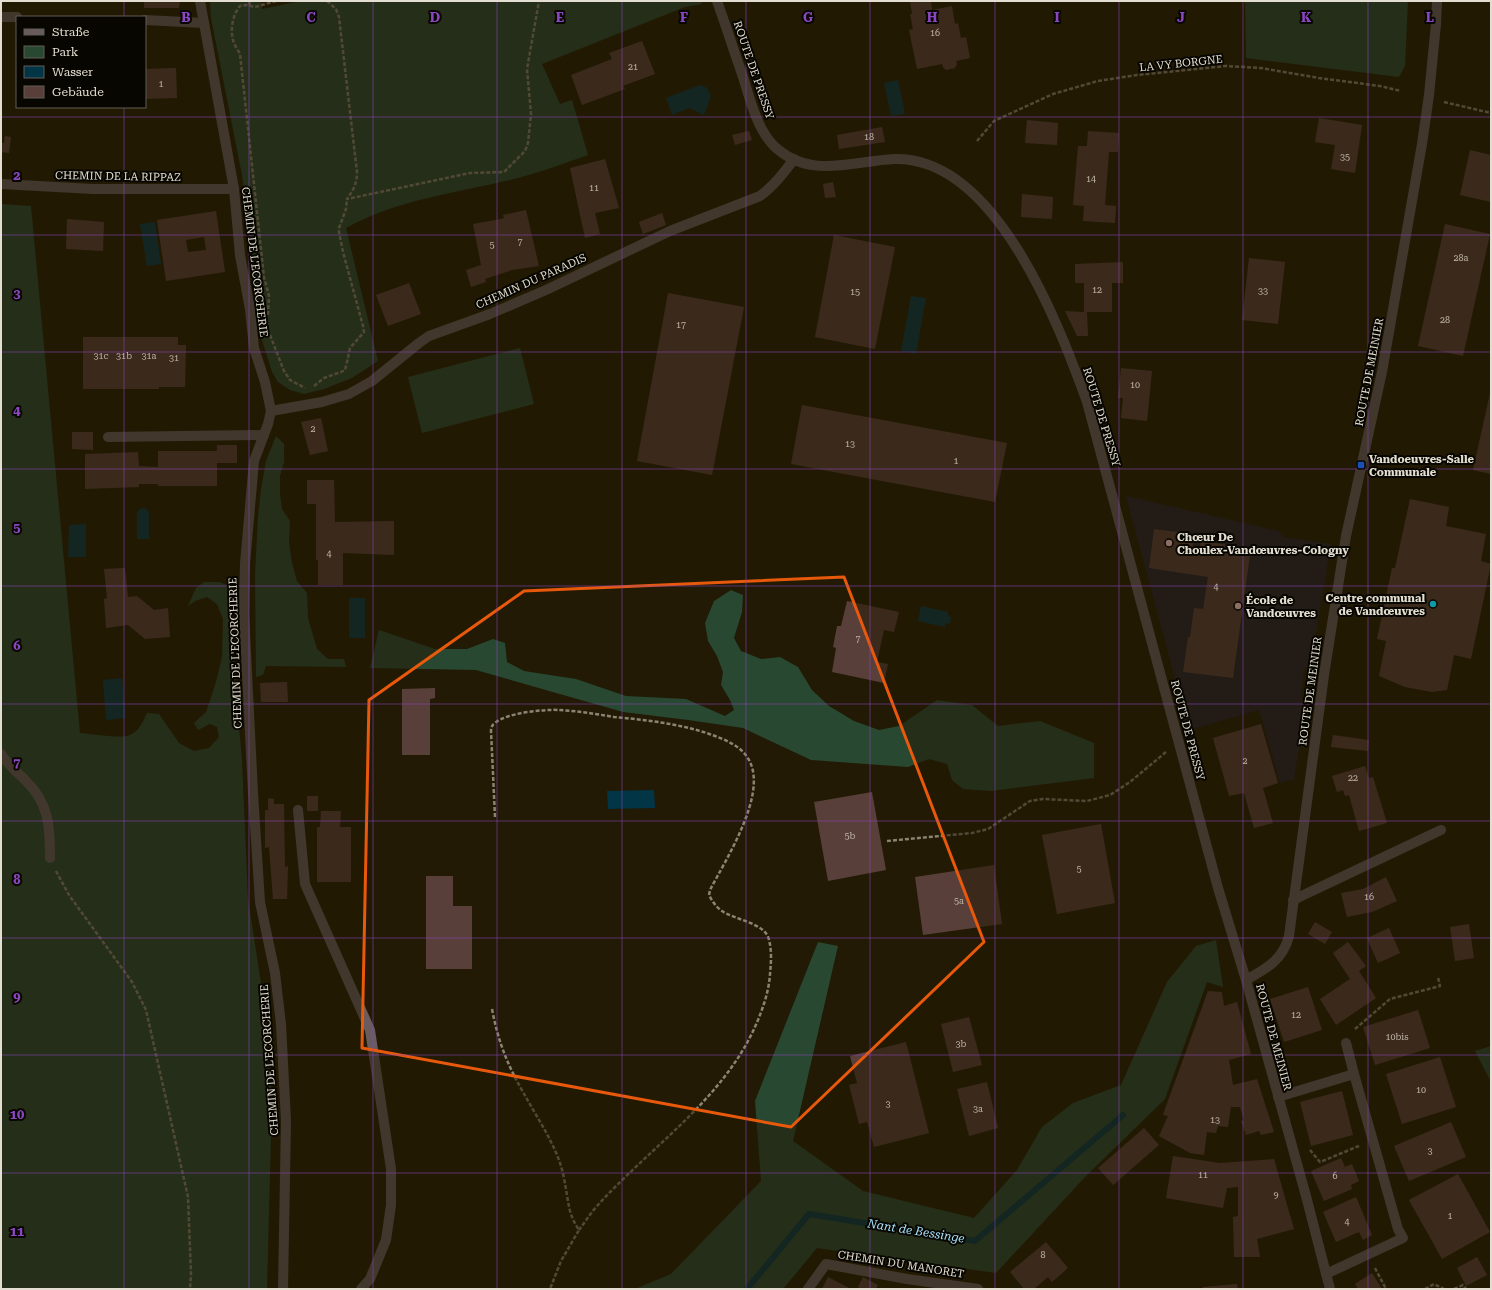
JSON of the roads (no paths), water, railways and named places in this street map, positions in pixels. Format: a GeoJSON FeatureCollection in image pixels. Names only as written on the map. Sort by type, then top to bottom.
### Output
{"type":"FeatureCollection","features":[{"type":"Feature","properties":{"kind":"street","name":"CHEMIN DE L'ECORCHERIE"},"geometry":{"type":"LineString","coordinates":[[200,1],[234,189],[240,255],[250,309],[254,348],[265,382],[271,411],[268,424],[254,461],[245,564],[244,613],[260,902],[275,973],[281,1024],[286,1122],[283,1289]]}},
{"type":"Feature","properties":{"kind":"street","name":"ROUTE DE PRESSY"},"geometry":{"type":"LineString","coordinates":[[717,1],[761,127],[775,147],[794,159],[807,164],[833,167],[894,159],[911,160],[935,167],[954,178],[981,201],[1002,226],[1035,277],[1072,360],[1087,402],[1218,888],[1246,980]]}},
{"type":"Feature","properties":{"kind":"street","name":"ROUTE DE MEINIER"},"geometry":{"type":"LineString","coordinates":[[1330,1289],[1246,980],[1270,966],[1284,950],[1289,936],[1324,675],[1346,536],[1382,372],[1420,160],[1429,95],[1437,1]]}},
{"type":"Feature","properties":{"kind":"street"},"geometry":{"type":"LineString","coordinates":[[1,17],[16,17]]}},
{"type":"Feature","properties":{"kind":"street"},"geometry":{"type":"LineString","coordinates":[[146,20],[204,23]]}},
{"type":"Feature","properties":{"kind":"street","name":"CHEMIN DU PARADIS"},"geometry":{"type":"LineString","coordinates":[[271,411],[322,402],[349,394],[372,381],[408,351],[429,336],[490,314],[546,290],[670,231],[760,196],[781,178],[794,159]]}},
{"type":"Feature","properties":{"kind":"street","name":"CHEMIN DE LA RIPPAZ"},"geometry":{"type":"LineString","coordinates":[[1,184],[93,189],[234,189]]}},
{"type":"Feature","properties":{"kind":"street"},"geometry":{"type":"LineString","coordinates":[[108,437],[264,435]]}},
{"type":"Feature","properties":{"kind":"street"},"geometry":{"type":"LineString","coordinates":[[1,754],[10,766],[35,790],[43,803],[50,831],[50,858]]}},
{"type":"Feature","properties":{"kind":"street"},"geometry":{"type":"LineString","coordinates":[[298,810],[305,884],[370,1030],[391,1169],[391,1206],[386,1240],[370,1279],[361,1289]]}},
{"type":"Feature","properties":{"kind":"street"},"geometry":{"type":"LineString","coordinates":[[1293,900],[1441,830]]}},
{"type":"Feature","properties":{"kind":"street"},"geometry":{"type":"LineString","coordinates":[[1326,1274],[1403,1238],[1398,1229],[1372,1141],[1346,1043]]}},
{"type":"Feature","properties":{"kind":"street"},"geometry":{"type":"LineString","coordinates":[[1278,1097],[1354,1074]]}},
{"type":"Feature","properties":{"kind":"street","name":"CHEMIN DU MANORET"},"geometry":{"type":"LineString","coordinates":[[808,1289],[826,1264],[907,1279],[978,1289]]}},
{"type":"Feature","properties":{"kind":"water"},"geometry":{"type":"Polygon","coordinates":[[[898,80],[905,114],[891,116],[884,83],[898,80]]]}},
{"type":"Feature","properties":{"kind":"water"},"geometry":{"type":"Polygon","coordinates":[[[700,85],[707,88],[711,96],[704,115],[689,108],[672,115],[666,98],[700,85]]]}},
{"type":"Feature","properties":{"kind":"water"},"geometry":{"type":"Polygon","coordinates":[[[155,222],[161,264],[147,266],[140,224],[155,222]]]}},
{"type":"Feature","properties":{"kind":"water"},"geometry":{"type":"Polygon","coordinates":[[[911,296],[926,298],[916,354],[901,351],[911,296]]]}},
{"type":"Feature","properties":{"kind":"water"},"geometry":{"type":"Polygon","coordinates":[[[141,508],[145,508],[149,512],[149,539],[137,539],[137,512],[141,508]]]}},
{"type":"Feature","properties":{"kind":"water"},"geometry":{"type":"Polygon","coordinates":[[[86,524],[86,557],[68,557],[69,525],[86,524]]]}},
{"type":"Feature","properties":{"kind":"water"},"geometry":{"type":"Polygon","coordinates":[[[349,598],[365,598],[365,638],[349,638],[349,598]]]}},
{"type":"Feature","properties":{"kind":"water"},"geometry":{"type":"Polygon","coordinates":[[[921,606],[948,612],[951,618],[950,623],[945,624],[945,627],[918,621],[921,606]]]}},
{"type":"Feature","properties":{"kind":"water"},"geometry":{"type":"Polygon","coordinates":[[[122,678],[126,718],[106,720],[103,680],[122,678]]]}},
{"type":"Feature","properties":{"kind":"water"},"geometry":{"type":"Polygon","coordinates":[[[654,790],[655,808],[608,809],[607,791],[654,790]]]}},
{"type":"Feature","properties":{"kind":"waterway","name":"Nant de Bessinge"},"geometry":{"type":"LineString","coordinates":[[747,1289],[809,1214],[975,1241],[1123,1115]]}},
{"type":"Feature","properties":{"kind":"place","name":"Vandoeuvres-Salle Communale"},"geometry":{"type":"Point","coordinates":[1361,465]}},
{"type":"Feature","properties":{"kind":"place","name":"Chœur De Choulex-Vandœuvres-Cologny"},"geometry":{"type":"Point","coordinates":[1169,543]}},
{"type":"Feature","properties":{"kind":"place","name":"Centre communal de Vandœuvres"},"geometry":{"type":"Point","coordinates":[1433,604]}},
{"type":"Feature","properties":{"kind":"place","name":"École de Vandœuvres"},"geometry":{"type":"Point","coordinates":[1238,606]}}]}
